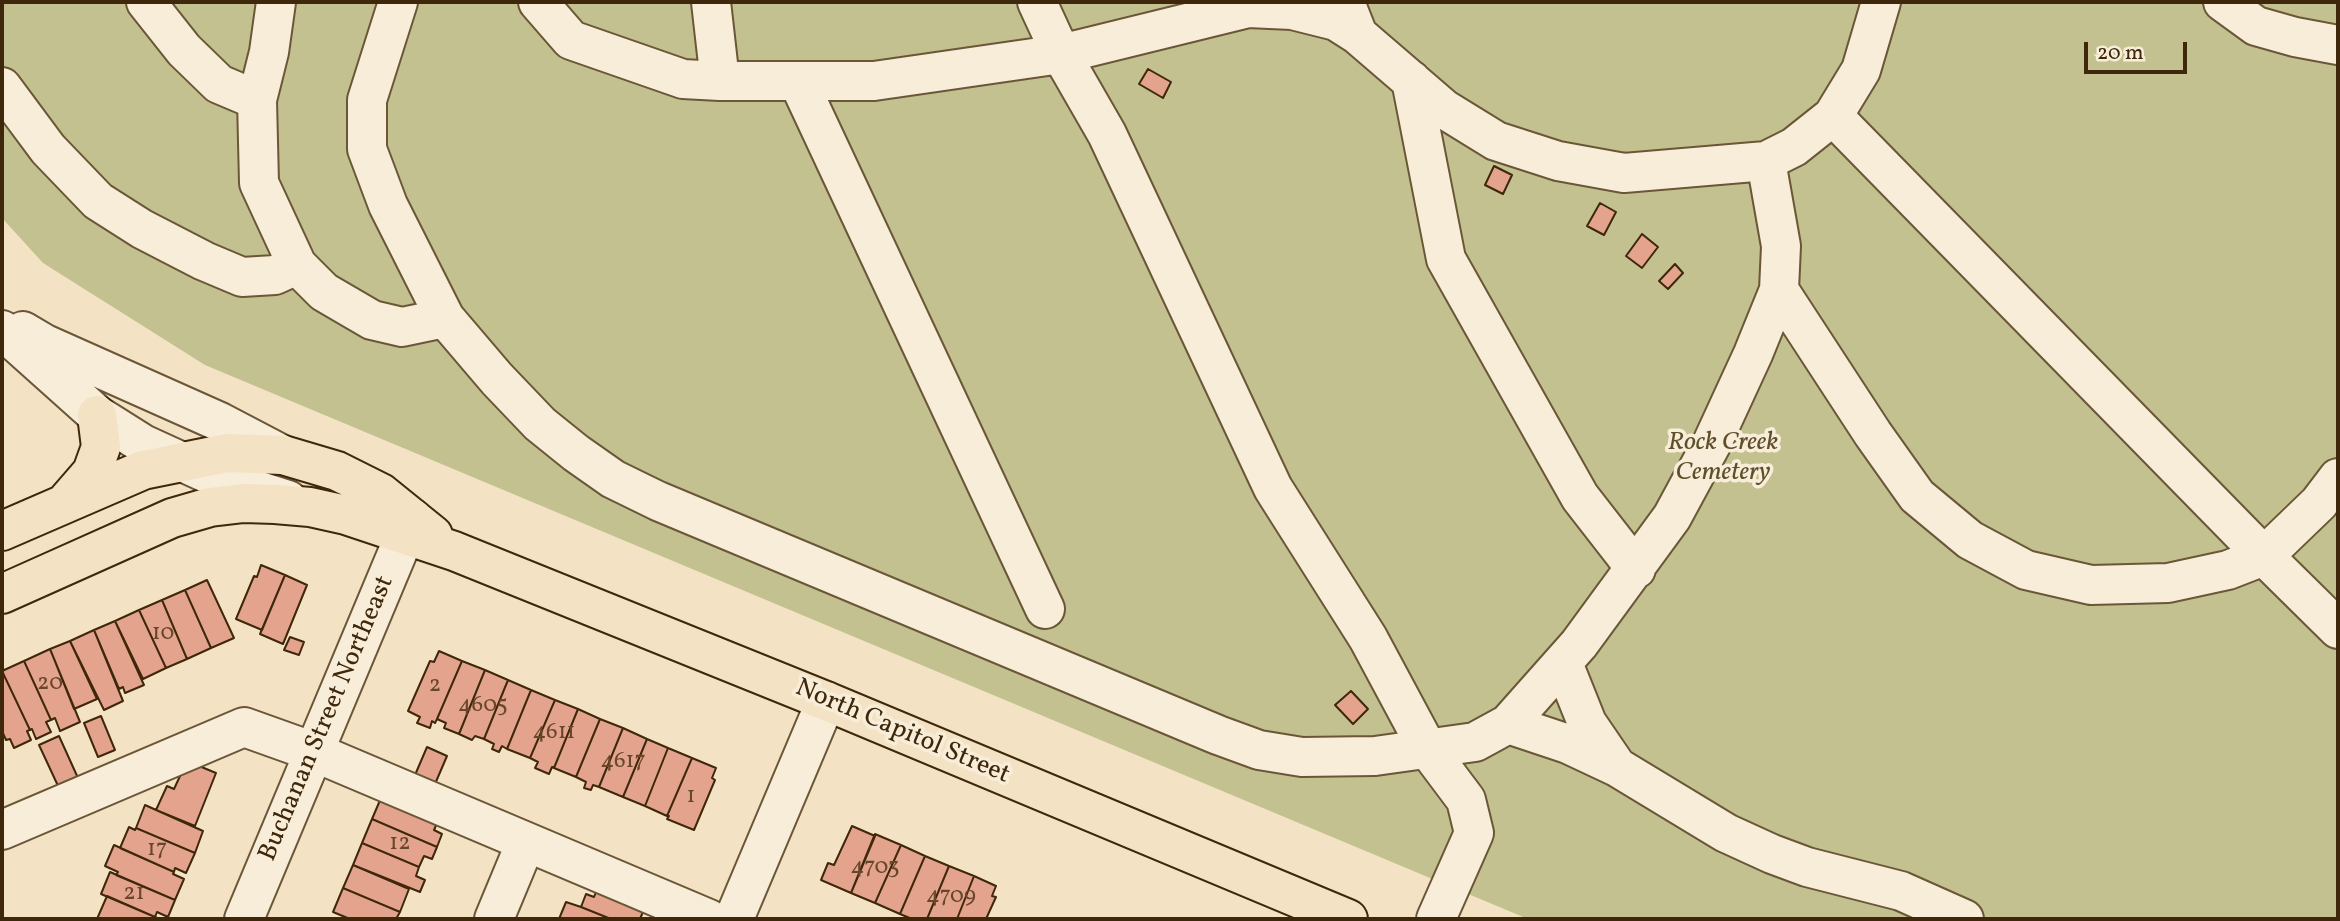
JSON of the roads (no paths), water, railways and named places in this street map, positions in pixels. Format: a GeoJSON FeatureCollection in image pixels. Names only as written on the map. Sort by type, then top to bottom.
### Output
{"type":"FeatureCollection","features":[{"type":"Feature","properties":{"kind":"main road"},"geometry":{"type":"LineString","coordinates":[[66,502],[92,472],[101,447],[97,415]]}},
{"type":"Feature","properties":{"kind":"main road","name":"North Capitol Street"},"geometry":{"type":"LineString","coordinates":[[2,531],[143,470],[227,453],[283,455],[337,471],[381,493],[409,527],[454,551],[826,701],[1348,919]]}},
{"type":"Feature","properties":{"kind":"main road"},"geometry":{"type":"LineString","coordinates":[[2,594],[172,518],[244,503],[310,507],[409,527]]}},
{"type":"Feature","properties":{"kind":"street"},"geometry":{"type":"LineString","coordinates":[[146,2],[184,50],[219,83],[257,100]]}},
{"type":"Feature","properties":{"kind":"street"},"geometry":{"type":"LineString","coordinates":[[276,2],[269,52],[257,100],[259,183],[297,265],[324,292],[372,320],[402,327],[445,318]]}},
{"type":"Feature","properties":{"kind":"street"},"geometry":{"type":"LineString","coordinates":[[398,2],[367,100],[367,149],[388,205],[445,318],[540,424],[613,479],[658,500],[1217,735],[1259,750],[1302,757],[1375,756],[1475,742],[1508,724],[1563,663],[1636,569],[1672,517],[1712,443],[1779,290],[1781,246],[1766,161]]}},
{"type":"Feature","properties":{"kind":"street"},"geometry":{"type":"LineString","coordinates":[[538,2],[572,40],[683,79],[720,81],[874,82],[1061,54],[1254,5],[1292,10],[1336,21],[1352,18],[1411,80],[1444,109],[1496,141],[1558,161],[1624,173],[1766,161],[1794,147],[1833,116],[1861,70],[1881,2]]}},
{"type":"Feature","properties":{"kind":"street"},"geometry":{"type":"LineString","coordinates":[[712,2],[720,81]]}},
{"type":"Feature","properties":{"kind":"street"},"geometry":{"type":"LineString","coordinates":[[1037,2],[1061,54],[1107,134],[1273,488],[1368,638],[1427,748],[1466,800],[1474,833],[1436,919]]}},
{"type":"Feature","properties":{"kind":"street"},"geometry":{"type":"LineString","coordinates":[[2223,2],[2256,26],[2338,45]]}},
{"type":"Feature","properties":{"kind":"street"},"geometry":{"type":"LineString","coordinates":[[1411,80],[1446,259],[1580,497],[1636,569]]}},
{"type":"Feature","properties":{"kind":"street"},"geometry":{"type":"LineString","coordinates":[[797,81],[1045,609]]}},
{"type":"Feature","properties":{"kind":"street"},"geometry":{"type":"LineString","coordinates":[[2,87],[48,149],[97,201],[142,229],[242,277],[275,275],[297,265]]}},
{"type":"Feature","properties":{"kind":"street"},"geometry":{"type":"LineString","coordinates":[[1833,116],[2338,629]]}},
{"type":"Feature","properties":{"kind":"street"},"geometry":{"type":"LineString","coordinates":[[1779,290],[1917,496],[1970,540],[2026,570],[2091,585],[2168,583],[2228,570],[2264,556],[2319,503],[2338,478]]}},
{"type":"Feature","properties":{"kind":"street"},"geometry":{"type":"LineString","coordinates":[[2,320],[45,344],[151,389],[283,455]]}},
{"type":"Feature","properties":{"kind":"street"},"geometry":{"type":"LineString","coordinates":[[2,330],[97,415],[143,444],[213,477],[310,507]]}},
{"type":"Feature","properties":{"kind":"street","name":"Buchanan Street Northeast"},"geometry":{"type":"LineString","coordinates":[[244,919],[409,527]]}},
{"type":"Feature","properties":{"kind":"street"},"geometry":{"type":"LineString","coordinates":[[1563,663],[1587,723],[1616,767]]}},
{"type":"Feature","properties":{"kind":"street"},"geometry":{"type":"LineString","coordinates":[[734,919],[826,701]]}},
{"type":"Feature","properties":{"kind":"street"},"geometry":{"type":"LineString","coordinates":[[1508,724],[1568,744],[1616,767],[1726,833],[1772,854],[1807,867],[1901,891],[1964,919]]}},
{"type":"Feature","properties":{"kind":"street"},"geometry":{"type":"LineString","coordinates":[[2,830],[244,727],[314,752],[709,919]]}},
{"type":"Feature","properties":{"kind":"street"},"geometry":{"type":"LineString","coordinates":[[494,919],[526,842]]}},
{"type":"Feature","properties":{"kind":"park label","name":"Rock Creek Cemetery"},"geometry":{"type":"Point","coordinates":[1723,459]}}]}
